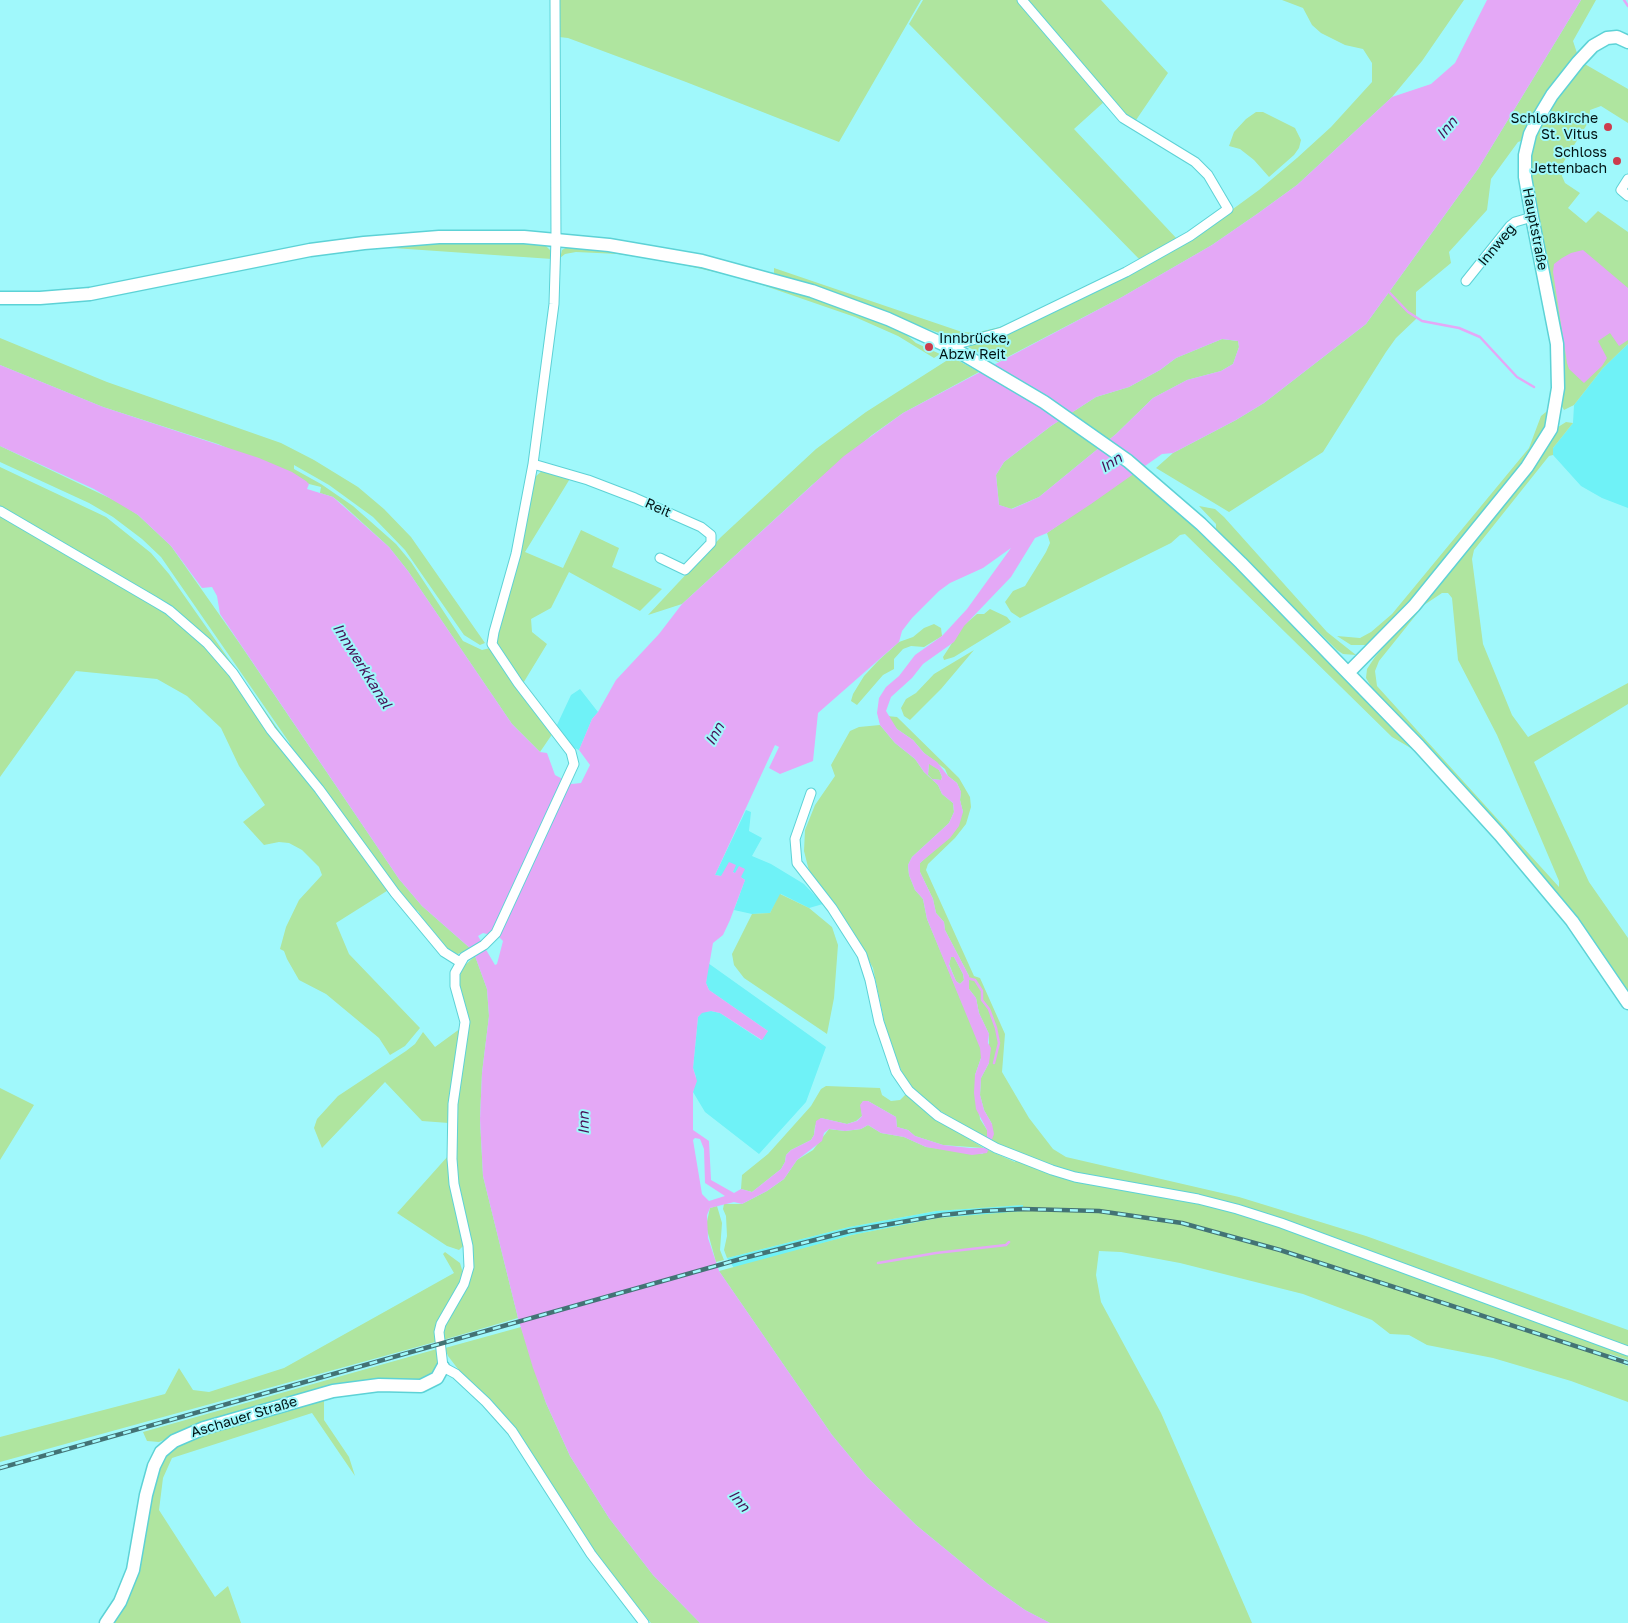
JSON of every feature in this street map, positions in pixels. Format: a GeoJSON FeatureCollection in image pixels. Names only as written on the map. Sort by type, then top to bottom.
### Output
{"type":"FeatureCollection","features":[{"type":"Feature","properties":{"kind":"street"},"geometry":{"type":"LineString","coordinates":[[555,0],[556,239],[554,304],[533,464],[516,554],[492,644],[518,683],[573,756],[574,764],[492,940],[460,962],[455,973],[455,986],[465,1022],[454,1104],[452,1159],[454,1184],[468,1246],[469,1267],[464,1284],[439,1328],[443,1367],[456,1374],[486,1402],[512,1431],[591,1554],[644,1623]]}},
{"type":"Feature","properties":{"kind":"street"},"geometry":{"type":"LineString","coordinates":[[956,350],[961,343],[1002,332],[1126,272],[1190,236],[1228,209],[1208,175],[1195,162],[1131,124],[1120,114],[1022,0]]}},
{"type":"Feature","properties":{"kind":"street","name":"Hauptstraße"},"geometry":{"type":"LineString","coordinates":[[1348,673],[1414,606],[1528,468],[1546,439],[1555,417],[1559,370],[1556,336],[1525,177],[1525,155],[1530,134],[1537,120],[1564,78],[1594,46],[1613,36],[1628,42]]}},
{"type":"Feature","properties":{"kind":"street"},"geometry":{"type":"LineString","coordinates":[[1628,179],[1621,190],[1628,196]]}},
{"type":"Feature","properties":{"kind":"street","name":"Innweg"},"geometry":{"type":"LineString","coordinates":[[1466,281],[1510,226],[1515,222],[1532,217]]}},
{"type":"Feature","properties":{"kind":"street"},"geometry":{"type":"LineString","coordinates":[[0,298],[63,297],[113,291],[310,250],[364,243],[440,237],[556,239],[658,253],[745,271],[846,302],[956,350],[1007,378],[1086,430],[1141,472],[1201,524],[1241,562],[1419,746],[1530,868],[1572,921],[1628,1003]]}},
{"type":"Feature","properties":{"kind":"street","name":"Reit"},"geometry":{"type":"LineString","coordinates":[[533,464],[588,480],[635,498],[701,527],[711,536],[711,543],[685,570],[660,558]]}},
{"type":"Feature","properties":{"kind":"street"},"geometry":{"type":"LineString","coordinates":[[0,511],[169,610],[207,643],[233,672],[271,730],[319,789],[395,892],[444,952],[460,962]]}},
{"type":"Feature","properties":{"kind":"street"},"geometry":{"type":"LineString","coordinates":[[811,793],[795,840],[797,863],[832,908],[862,956],[870,980],[881,1030],[896,1072],[909,1091],[929,1109],[982,1142],[1075,1178],[1198,1199],[1281,1223],[1628,1351]]}},
{"type":"Feature","properties":{"kind":"street","name":"Aschauer Straße"},"geometry":{"type":"LineString","coordinates":[[106,1623],[120,1602],[133,1570],[146,1495],[154,1466],[161,1452],[174,1441],[204,1428],[333,1391],[379,1384],[420,1386],[437,1378],[443,1367]]}},
{"type":"Feature","properties":{"kind":"shaded area"},"geometry":{"type":"Polygon","coordinates":[[[1628,344],[1628,508],[1602,498],[1581,486],[1553,455],[1553,448],[1573,423],[1574,405],[1603,368],[1628,344]]]}},
{"type":"Feature","properties":{"kind":"shaded area"},"geometry":{"type":"Polygon","coordinates":[[[580,689],[598,712],[592,719],[579,750],[570,746],[556,727],[571,695],[580,689]]]}},
{"type":"Feature","properties":{"kind":"shaded area"},"geometry":{"type":"Polygon","coordinates":[[[746,810],[751,812],[749,831],[762,838],[752,856],[771,864],[804,884],[823,904],[809,908],[781,894],[770,913],[752,914],[734,910],[745,880],[733,872],[725,872],[721,876],[715,875],[746,810]]]}},
{"type":"Feature","properties":{"kind":"shaded area"},"geometry":{"type":"Polygon","coordinates":[[[708,963],[826,1047],[806,1102],[759,1154],[705,1112],[693,1092],[696,1077],[693,1068],[698,1017],[702,1012],[720,1013],[761,1040],[768,1031],[709,990],[706,983],[708,963]]]}},
{"type":"Feature","properties":{"kind":"shaded area"},"geometry":{"type":"Polygon","coordinates":[[[1024,1205],[1023,1212],[938,1218],[852,1235],[734,1268],[727,1258],[849,1227],[936,1211],[1024,1205]]]}},
{"type":"Feature","properties":{"kind":"green space"},"geometry":{"type":"Polygon","coordinates":[[[558,0],[921,0],[839,142],[686,82],[568,38],[559,37],[558,0]]]}},
{"type":"Feature","properties":{"kind":"green space"},"geometry":{"type":"Polygon","coordinates":[[[923,0],[1018,0],[1105,101],[1074,129],[1178,240],[1141,261],[909,24],[923,0]]]}},
{"type":"Feature","properties":{"kind":"green space"},"geometry":{"type":"Polygon","coordinates":[[[1025,0],[1101,0],[1168,73],[1134,123],[1025,0]]]}},
{"type":"Feature","properties":{"kind":"green space"},"geometry":{"type":"Polygon","coordinates":[[[1282,0],[1464,0],[1422,61],[1392,97],[1297,185],[1257,214],[1212,245],[1122,297],[998,362],[968,347],[970,344],[1007,333],[1222,217],[1259,190],[1297,158],[1331,127],[1372,82],[1372,63],[1363,49],[1345,45],[1321,33],[1312,25],[1303,8],[1282,0]]]}},
{"type":"Feature","properties":{"kind":"green space"},"geometry":{"type":"Polygon","coordinates":[[[1581,0],[1596,0],[1573,41],[1578,56],[1524,140],[1518,142],[1491,179],[1487,210],[1449,252],[1451,263],[1416,292],[1416,319],[1396,338],[1386,352],[1323,452],[1229,512],[1156,468],[1173,453],[1264,403],[1366,324],[1478,169],[1581,0]]]}},
{"type":"Feature","properties":{"kind":"green space"},"geometry":{"type":"Polygon","coordinates":[[[1583,63],[1628,89],[1628,123],[1601,106],[1590,110],[1589,121],[1563,163],[1562,176],[1565,183],[1580,193],[1568,208],[1586,223],[1598,211],[1628,232],[1628,344],[1603,368],[1574,405],[1564,410],[1560,403],[1531,186],[1530,158],[1533,138],[1556,95],[1583,63]]]}},
{"type":"Feature","properties":{"kind":"green space"},"geometry":{"type":"Polygon","coordinates":[[[1256,112],[1263,112],[1295,128],[1301,140],[1299,148],[1294,155],[1269,177],[1254,160],[1240,149],[1229,146],[1234,132],[1246,119],[1256,112]]]}},
{"type":"Feature","properties":{"kind":"green space"},"geometry":{"type":"Polygon","coordinates":[[[441,242],[543,243],[551,251],[552,259],[379,247],[441,242]]]}},
{"type":"Feature","properties":{"kind":"green space"},"geometry":{"type":"Polygon","coordinates":[[[569,246],[684,262],[805,293],[902,331],[916,343],[940,354],[934,358],[898,336],[855,317],[742,278],[670,262],[618,254],[576,252],[565,254],[560,258],[562,250],[569,246]]]}},
{"type":"Feature","properties":{"kind":"green space"},"geometry":{"type":"Polygon","coordinates":[[[774,268],[962,332],[975,333],[1012,324],[968,340],[956,339],[774,274],[774,268]]]}},
{"type":"Feature","properties":{"kind":"green space"},"geometry":{"type":"Polygon","coordinates":[[[0,338],[107,382],[281,443],[314,460],[358,487],[384,509],[411,537],[485,643],[480,645],[464,635],[405,550],[373,517],[329,485],[294,465],[294,469],[321,484],[353,506],[396,544],[411,562],[463,641],[482,650],[490,648],[553,733],[540,752],[512,724],[408,571],[389,547],[342,504],[333,497],[320,493],[321,487],[309,484],[218,444],[103,407],[0,365],[0,338]]]}},
{"type":"Feature","properties":{"kind":"green space"},"geometry":{"type":"Polygon","coordinates":[[[1222,339],[1238,341],[1239,347],[1233,364],[1221,371],[1187,380],[1153,398],[1116,434],[1039,497],[1011,509],[999,505],[996,475],[1004,462],[1051,426],[1096,397],[1129,387],[1160,370],[1176,358],[1222,339]]]}},
{"type":"Feature","properties":{"kind":"green space"},"geometry":{"type":"Polygon","coordinates":[[[950,356],[979,372],[903,413],[872,435],[812,485],[682,604],[648,615],[721,537],[816,449],[866,412],[946,361],[950,356]]]}},
{"type":"Feature","properties":{"kind":"green space"},"geometry":{"type":"Polygon","coordinates":[[[1551,408],[1546,427],[1529,458],[1417,595],[1374,641],[1367,645],[1351,645],[1337,636],[1360,638],[1371,632],[1392,614],[1529,448],[1541,416],[1551,408]]]}},
{"type":"Feature","properties":{"kind":"green space"},"geometry":{"type":"Polygon","coordinates":[[[1566,422],[1573,423],[1553,448],[1553,455],[1549,456],[1474,550],[1472,559],[1483,644],[1512,715],[1528,737],[1628,683],[1628,704],[1534,762],[1589,882],[1628,938],[1628,995],[1428,747],[1372,688],[1366,678],[1367,669],[1375,657],[1440,582],[1555,429],[1566,422]],[[1442,593],[1424,605],[1379,661],[1375,671],[1377,686],[1559,887],[1559,881],[1497,735],[1458,660],[1452,598],[1448,593],[1442,593]]]}},
{"type":"Feature","properties":{"kind":"green space"},"geometry":{"type":"Polygon","coordinates":[[[0,446],[120,503],[138,515],[171,546],[240,644],[399,879],[422,906],[471,949],[455,955],[449,951],[433,936],[418,911],[410,907],[294,755],[289,742],[161,557],[142,539],[113,517],[89,503],[0,462],[0,446]]]}},
{"type":"Feature","properties":{"kind":"green space"},"geometry":{"type":"Polygon","coordinates":[[[0,467],[106,517],[151,553],[169,574],[287,742],[289,749],[193,628],[0,508],[0,467]]]}},
{"type":"Feature","properties":{"kind":"green space"},"geometry":{"type":"Polygon","coordinates":[[[543,470],[571,477],[525,552],[563,568],[581,530],[619,548],[612,567],[662,589],[640,611],[569,572],[551,608],[531,619],[532,632],[547,644],[522,685],[496,643],[535,477],[543,470]]]}},
{"type":"Feature","properties":{"kind":"green space"},"geometry":{"type":"Polygon","coordinates":[[[1132,474],[1193,526],[1279,610],[1414,750],[1392,737],[1185,534],[1180,535],[1171,543],[1020,618],[1011,612],[1005,602],[1013,591],[1025,586],[1046,552],[1050,543],[1047,533],[1132,474]]]}},
{"type":"Feature","properties":{"kind":"green space"},"geometry":{"type":"Polygon","coordinates":[[[1199,506],[1215,509],[1224,517],[1327,632],[1356,655],[1343,654],[1337,650],[1216,530],[1216,524],[1199,506]]]}},
{"type":"Feature","properties":{"kind":"green space"},"geometry":{"type":"Polygon","coordinates":[[[0,512],[144,596],[210,648],[390,889],[336,923],[349,954],[420,1028],[405,1046],[390,1055],[379,1038],[326,994],[299,980],[284,951],[280,949],[286,927],[299,900],[322,875],[319,867],[302,850],[289,843],[279,842],[264,845],[243,822],[265,805],[239,766],[221,728],[187,696],[157,679],[76,671],[0,777],[0,512]]]}},
{"type":"Feature","properties":{"kind":"green space"},"geometry":{"type":"Polygon","coordinates":[[[990,609],[1007,617],[1011,622],[954,657],[944,660],[943,657],[963,626],[977,614],[984,614],[990,609]]]}},
{"type":"Feature","properties":{"kind":"green space"},"geometry":{"type":"Polygon","coordinates":[[[934,624],[941,628],[942,636],[924,647],[911,646],[903,649],[894,659],[894,669],[883,675],[857,705],[851,701],[864,676],[879,660],[899,642],[913,637],[924,628],[934,624]]]}},
{"type":"Feature","properties":{"kind":"green space"},"geometry":{"type":"Polygon","coordinates":[[[974,650],[941,689],[910,720],[904,716],[901,708],[906,699],[916,693],[934,674],[974,650]]]}},
{"type":"Feature","properties":{"kind":"green space"},"geometry":{"type":"Polygon","coordinates":[[[887,716],[897,717],[959,778],[970,797],[971,807],[966,824],[955,838],[928,864],[926,870],[974,976],[980,978],[1005,1034],[1002,1072],[1029,1118],[1053,1149],[1066,1157],[1239,1197],[1366,1236],[1628,1330],[1628,1347],[1260,1212],[1122,1182],[1129,1191],[1185,1200],[1265,1221],[1628,1354],[1628,1360],[1610,1354],[1609,1359],[1628,1366],[1628,1402],[1571,1381],[1493,1358],[1427,1345],[1409,1335],[1390,1334],[1372,1320],[1303,1294],[1180,1263],[1121,1252],[1099,1251],[1096,1275],[1101,1302],[1161,1413],[1252,1623],[1050,1623],[1025,1610],[988,1584],[916,1525],[867,1477],[832,1435],[719,1271],[852,1235],[938,1218],[1023,1211],[1023,1205],[936,1211],[849,1227],[727,1258],[724,1250],[727,1236],[724,1204],[742,1204],[767,1191],[784,1179],[797,1160],[813,1150],[829,1129],[845,1131],[861,1129],[868,1125],[881,1133],[904,1137],[926,1147],[982,1154],[988,1150],[1015,1162],[1017,1153],[992,1142],[992,1124],[984,1110],[980,1095],[981,1078],[989,1063],[989,1034],[979,1013],[976,998],[969,989],[969,976],[945,930],[944,922],[936,913],[933,899],[920,872],[920,863],[933,851],[963,812],[960,800],[961,792],[957,783],[948,776],[945,769],[924,753],[913,740],[897,729],[887,716]]]}},
{"type":"Feature","properties":{"kind":"green space"},"geometry":{"type":"Polygon","coordinates":[[[880,725],[895,743],[915,759],[924,772],[938,785],[942,794],[953,803],[954,812],[949,823],[912,857],[908,865],[909,875],[915,890],[923,899],[927,919],[981,1048],[981,1058],[975,1075],[980,1119],[987,1130],[987,1141],[931,1105],[905,1079],[888,1039],[873,968],[857,938],[831,900],[815,883],[808,867],[804,851],[805,830],[815,805],[835,776],[831,765],[850,731],[859,727],[880,725]]]}},
{"type":"Feature","properties":{"kind":"green space"},"geometry":{"type":"Polygon","coordinates":[[[929,763],[939,770],[942,777],[941,780],[932,779],[928,775],[929,763]]]}},
{"type":"Feature","properties":{"kind":"green space"},"geometry":{"type":"Polygon","coordinates":[[[780,894],[809,908],[832,927],[838,945],[834,998],[827,1034],[744,978],[734,965],[732,954],[752,914],[770,913],[780,894]]]}},
{"type":"Feature","properties":{"kind":"green space"},"geometry":{"type":"Polygon","coordinates":[[[475,956],[487,989],[489,1016],[482,1073],[480,1119],[483,1176],[518,1318],[443,1340],[444,1326],[469,1282],[474,1258],[456,1174],[456,1112],[469,1027],[468,1013],[460,989],[459,978],[463,967],[475,956]]]}},
{"type":"Feature","properties":{"kind":"green space"},"geometry":{"type":"Polygon","coordinates":[[[951,957],[954,957],[963,974],[964,980],[960,984],[956,981],[949,964],[951,957]]]}},
{"type":"Feature","properties":{"kind":"green space"},"geometry":{"type":"Polygon","coordinates":[[[461,1028],[449,1123],[422,1121],[385,1082],[322,1148],[314,1128],[317,1119],[338,1096],[406,1051],[415,1044],[423,1032],[435,1047],[461,1028]]]}},
{"type":"Feature","properties":{"kind":"green space"},"geometry":{"type":"Polygon","coordinates":[[[826,1086],[880,1088],[882,1095],[891,1101],[900,1100],[907,1093],[935,1119],[984,1148],[943,1145],[915,1136],[908,1130],[897,1127],[896,1117],[868,1101],[863,1101],[861,1105],[862,1116],[856,1121],[847,1124],[821,1118],[815,1126],[814,1135],[811,1140],[791,1150],[786,1155],[781,1169],[752,1192],[741,1189],[742,1175],[768,1154],[811,1106],[821,1089],[826,1086]]]}},
{"type":"Feature","properties":{"kind":"green space"},"geometry":{"type":"Polygon","coordinates":[[[0,1088],[34,1105],[0,1160],[0,1088]]]}},
{"type":"Feature","properties":{"kind":"green space"},"geometry":{"type":"Polygon","coordinates":[[[448,1156],[464,1245],[459,1250],[447,1246],[397,1213],[448,1156]]]}},
{"type":"Feature","properties":{"kind":"green space"},"geometry":{"type":"Polygon","coordinates":[[[717,1206],[722,1223],[720,1250],[724,1260],[716,1262],[706,1226],[710,1208],[717,1206]]]}},
{"type":"Feature","properties":{"kind":"green space"},"geometry":{"type":"Polygon","coordinates":[[[445,1252],[460,1263],[463,1273],[462,1280],[437,1325],[435,1342],[0,1462],[0,1437],[165,1394],[179,1368],[193,1390],[209,1392],[284,1368],[454,1273],[443,1254],[445,1252]]]}},
{"type":"Feature","properties":{"kind":"green space"},"geometry":{"type":"Polygon","coordinates":[[[521,1327],[546,1403],[570,1456],[609,1518],[653,1575],[700,1623],[651,1623],[594,1552],[567,1511],[448,1356],[445,1348],[521,1327]]]}},
{"type":"Feature","properties":{"kind":"green space"},"geometry":{"type":"Polygon","coordinates":[[[437,1349],[438,1361],[436,1368],[425,1380],[382,1379],[358,1381],[329,1387],[200,1425],[159,1442],[147,1441],[143,1432],[437,1349]]]}},
{"type":"Feature","properties":{"kind":"green space"},"geometry":{"type":"Polygon","coordinates":[[[324,1399],[324,1420],[349,1457],[355,1476],[312,1413],[172,1458],[163,1478],[159,1510],[215,1597],[228,1586],[241,1623],[112,1623],[137,1574],[142,1555],[151,1494],[158,1468],[165,1454],[189,1437],[324,1399]]]}},
{"type":"Feature","properties":{"kind":"water"},"geometry":{"type":"Polygon","coordinates":[[[1487,0],[1581,0],[1478,169],[1366,324],[1264,403],[1173,453],[1162,454],[1091,504],[1047,533],[1035,538],[1011,577],[964,626],[954,642],[923,664],[912,678],[891,697],[886,711],[897,729],[913,740],[924,753],[937,762],[948,776],[957,783],[961,792],[960,800],[963,812],[959,826],[950,838],[920,863],[920,872],[933,899],[936,913],[944,922],[945,930],[969,976],[969,989],[976,998],[979,1013],[989,1034],[988,1043],[991,1048],[989,1063],[981,1078],[980,1095],[994,1134],[987,1153],[972,1155],[926,1147],[904,1137],[881,1133],[868,1125],[861,1129],[845,1131],[829,1129],[824,1133],[822,1141],[797,1160],[784,1179],[767,1191],[742,1204],[734,1202],[710,1208],[707,1215],[708,1238],[719,1271],[832,1435],[867,1477],[916,1525],[988,1584],[1025,1610],[1050,1623],[700,1623],[653,1575],[609,1518],[570,1456],[546,1403],[533,1368],[518,1318],[483,1176],[480,1119],[482,1073],[489,1016],[487,989],[475,956],[471,949],[422,906],[399,879],[220,614],[217,596],[212,587],[202,588],[171,546],[138,515],[94,489],[0,446],[0,365],[103,407],[259,458],[292,472],[306,481],[309,484],[307,489],[333,497],[389,547],[408,571],[512,724],[540,752],[547,753],[555,775],[572,784],[581,783],[590,765],[579,750],[592,719],[616,680],[659,634],[682,604],[844,456],[903,413],[1122,297],[1212,245],[1297,185],[1392,97],[1431,84],[1455,63],[1487,0]],[[1222,339],[1176,358],[1160,370],[1129,387],[1096,397],[1051,426],[1004,462],[996,475],[999,505],[1012,509],[1039,497],[1116,434],[1153,398],[1187,380],[1221,371],[1233,364],[1239,347],[1238,341],[1222,339]],[[1011,548],[983,568],[950,583],[939,591],[912,618],[902,631],[899,642],[818,713],[813,761],[780,774],[769,768],[779,747],[775,745],[715,875],[721,876],[729,862],[736,865],[733,872],[735,873],[739,866],[745,869],[741,877],[745,880],[730,920],[723,935],[713,943],[706,983],[709,990],[768,1031],[762,1040],[720,1013],[711,1011],[702,1013],[698,1017],[693,1068],[697,1081],[693,1092],[693,1130],[709,1141],[711,1180],[734,1193],[741,1189],[752,1192],[781,1169],[786,1155],[791,1150],[811,1140],[814,1135],[816,1121],[821,1118],[847,1124],[857,1121],[862,1116],[860,1105],[863,1101],[868,1101],[896,1117],[897,1127],[908,1130],[915,1136],[943,1145],[970,1148],[984,1148],[987,1141],[987,1130],[976,1109],[974,1093],[975,1075],[981,1058],[980,1048],[927,919],[923,899],[915,890],[909,875],[908,865],[912,857],[949,823],[954,812],[953,803],[942,794],[938,785],[924,772],[915,759],[895,743],[880,725],[877,713],[879,698],[886,687],[899,676],[915,655],[942,636],[967,609],[1011,548]],[[929,764],[928,775],[932,779],[941,780],[942,777],[939,770],[929,764]],[[483,933],[478,936],[495,965],[497,964],[503,941],[499,937],[483,933]],[[951,957],[949,965],[956,981],[960,984],[964,980],[963,974],[954,957],[951,957]],[[695,1138],[693,1140],[702,1194],[709,1201],[725,1196],[705,1183],[704,1149],[700,1139],[695,1138]]]}},
{"type":"Feature","properties":{"kind":"water"},"geometry":{"type":"Polygon","coordinates":[[[1583,250],[1628,288],[1628,340],[1619,346],[1610,333],[1598,341],[1607,358],[1602,366],[1584,383],[1569,369],[1567,363],[1553,272],[1554,264],[1562,258],[1583,250]]]}},
{"type":"Feature","properties":{"kind":"waterway"},"geometry":{"type":"LineString","coordinates":[[1624,0],[1628,6]]}},
{"type":"Feature","properties":{"kind":"waterway"},"geometry":{"type":"LineString","coordinates":[[1388,291],[1408,312],[1422,321],[1459,328],[1480,337],[1517,377],[1534,387]]}},
{"type":"Feature","properties":{"kind":"waterway"},"geometry":{"type":"LineString","coordinates":[[967,978],[975,980],[982,991],[982,1000],[989,1009],[996,1028],[999,1043],[994,1063]]}},
{"type":"Feature","properties":{"kind":"waterway"},"geometry":{"type":"LineString","coordinates":[[878,1263],[936,1253],[1006,1245],[1009,1242]]}},
{"type":"Feature","properties":{"kind":"railway"},"geometry":{"type":"LineString","coordinates":[[0,1468],[744,1258],[850,1231],[942,1215],[982,1211],[1023,1209],[1099,1211],[1182,1223],[1280,1250],[1628,1363]]}},
{"type":"Feature","properties":{"kind":"place","name":"Schloßkirche St. Vitus"},"geometry":{"type":"Point","coordinates":[1608,127]}},
{"type":"Feature","properties":{"kind":"place","name":"Schloss Jettenbach"},"geometry":{"type":"Point","coordinates":[1617,161]}},
{"type":"Feature","properties":{"kind":"place","name":"Innbrücke, Abzw Reit"},"geometry":{"type":"Point","coordinates":[929,347]}},
{"type":"Feature","properties":{"kind":"water label","name":"Inn"},"geometry":{"type":"Point","coordinates":[1447,128]}},
{"type":"Feature","properties":{"kind":"water label","name":"Inn"},"geometry":{"type":"Point","coordinates":[1111,463]}},
{"type":"Feature","properties":{"kind":"water label","name":"Innwerkkanal"},"geometry":{"type":"Point","coordinates":[362,666]}},
{"type":"Feature","properties":{"kind":"water label","name":"Inn"},"geometry":{"type":"Point","coordinates":[715,734]}},
{"type":"Feature","properties":{"kind":"water label","name":"Inn"},"geometry":{"type":"Point","coordinates":[584,1123]}},
{"type":"Feature","properties":{"kind":"water label","name":"Inn"},"geometry":{"type":"Point","coordinates":[739,1501]}}]}
